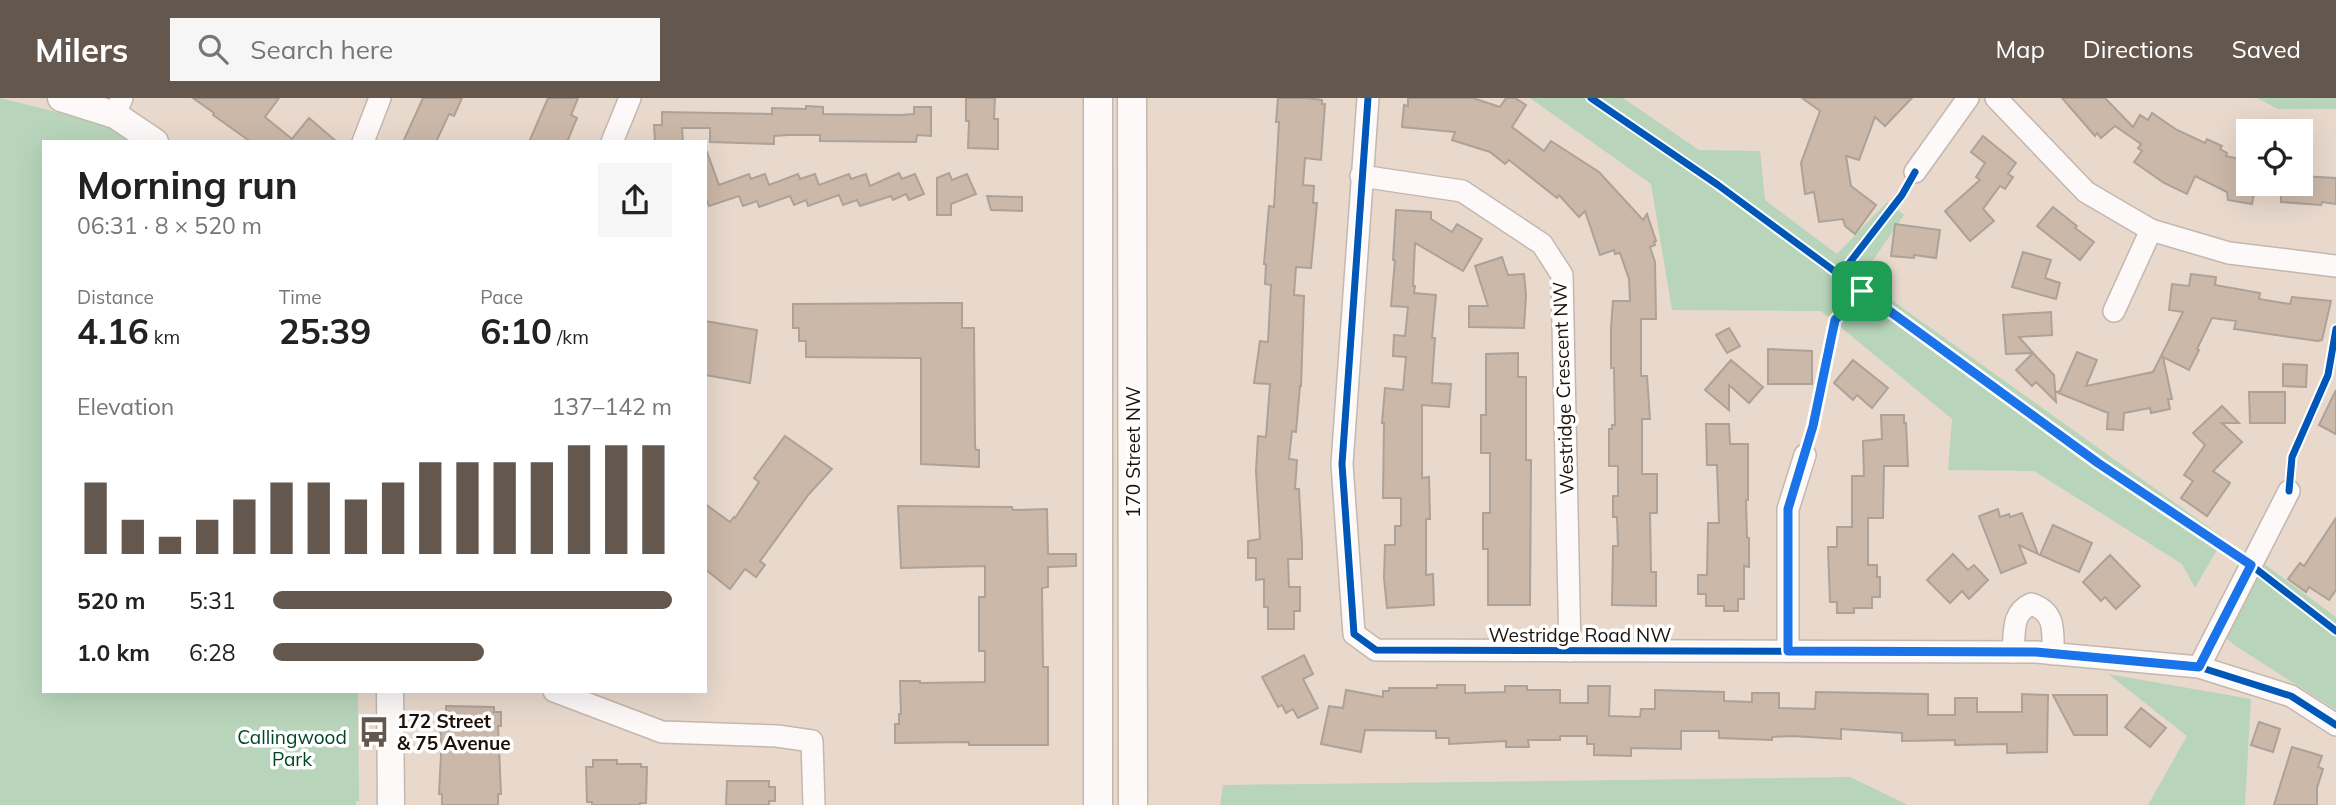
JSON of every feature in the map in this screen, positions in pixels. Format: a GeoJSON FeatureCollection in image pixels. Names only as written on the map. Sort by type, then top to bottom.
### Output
{"type":"FeatureCollection","features":[{"type":"Feature","properties":{"kind":"main road","name":"170 Street NW"},"geometry":{"type":"LineString","coordinates":[[1098,98],[1098,805]]}},
{"type":"Feature","properties":{"kind":"main road","name":"170 Street NW"},"geometry":{"type":"LineString","coordinates":[[1132,98],[1133,805]]}},
{"type":"Feature","properties":{"kind":"street"},"geometry":{"type":"LineString","coordinates":[[61,98],[118,107],[153,140]]}},
{"type":"Feature","properties":{"kind":"street"},"geometry":{"type":"LineString","coordinates":[[364,140],[380,98]]}},
{"type":"Feature","properties":{"kind":"street"},"geometry":{"type":"LineString","coordinates":[[613,140],[630,98]]}},
{"type":"Feature","properties":{"kind":"street","name":"Westridge Road NW"},"geometry":{"type":"LineString","coordinates":[[1367,98],[1342,464],[1354,634],[1376,650],[2053,654],[2199,667],[2291,696],[2336,725]]}},
{"type":"Feature","properties":{"kind":"street"},"geometry":{"type":"LineString","coordinates":[[1915,172],[1968,98]]}},
{"type":"Feature","properties":{"kind":"street"},"geometry":{"type":"LineString","coordinates":[[1997,98],[2086,192],[2151,230],[2229,253],[2336,266]]}},
{"type":"Feature","properties":{"kind":"street","name":"Westridge Crescent NW"},"geometry":{"type":"LineString","coordinates":[[1361,176],[1462,191],[1542,244],[1562,275],[1570,651]]}},
{"type":"Feature","properties":{"kind":"street"},"geometry":{"type":"LineString","coordinates":[[2114,311],[2151,230]]}},
{"type":"Feature","properties":{"kind":"street"},"geometry":{"type":"LineString","coordinates":[[1788,651],[1788,509],[1805,456]]}},
{"type":"Feature","properties":{"kind":"street"},"geometry":{"type":"LineString","coordinates":[[2199,667],[2289,491]]}},
{"type":"Feature","properties":{"kind":"street"},"geometry":{"type":"LineString","coordinates":[[2013,652],[2016,615],[2023,607],[2031,604],[2041,607],[2049,616],[2053,631],[2053,654]]}},
{"type":"Feature","properties":{"kind":"street"},"geometry":{"type":"LineString","coordinates":[[390,693],[391,805]]}},
{"type":"Feature","properties":{"kind":"street"},"geometry":{"type":"LineString","coordinates":[[559,693],[662,732],[777,736],[812,741],[814,805]]}},
{"type":"Feature","properties":{"kind":"green space","name":"Callingwood Park"},"geometry":{"type":"Polygon","coordinates":[[[0,98],[101,123],[127,140],[42,140],[42,693],[358,693],[359,801],[356,801],[356,805],[0,805],[0,98]]]}},
{"type":"Feature","properties":{"kind":"green space"},"geometry":{"type":"Polygon","coordinates":[[[1530,98],[1623,98],[1699,150],[1760,151],[1765,200],[1837,254],[1887,202],[1904,215],[1861,278],[2224,538],[2195,588],[2182,564],[2034,471],[1948,470],[1952,419],[1821,311],[1672,310],[1651,184],[1530,98]]]}},
{"type":"Feature","properties":{"kind":"green space"},"geometry":{"type":"Polygon","coordinates":[[[2257,98],[2336,98],[2336,109],[2278,109],[2257,98]]]}},
{"type":"Feature","properties":{"kind":"green space"},"geometry":{"type":"Polygon","coordinates":[[[2263,563],[2336,617],[2336,710],[2226,638],[2263,563]]]}},
{"type":"Feature","properties":{"kind":"green space"},"geometry":{"type":"Polygon","coordinates":[[[2108,674],[2251,699],[2245,805],[2148,805],[2187,736],[2108,674]]]}},
{"type":"Feature","properties":{"kind":"green space"},"geometry":{"type":"Polygon","coordinates":[[[1850,777],[1908,805],[1220,805],[1223,785],[1850,777]]]}},
{"type":"Feature","properties":{"kind":"building"},"geometry":{"type":"Polygon","coordinates":[[[193,98],[279,98],[265,117],[292,139],[309,118],[335,140],[248,140],[213,115],[214,113],[193,98]]]}},
{"type":"Feature","properties":{"kind":"building"},"geometry":{"type":"Polygon","coordinates":[[[423,98],[462,98],[454,116],[449,114],[437,140],[404,140],[423,98]]]}},
{"type":"Feature","properties":{"kind":"building"},"geometry":{"type":"Polygon","coordinates":[[[548,98],[578,98],[571,115],[577,118],[568,140],[530,140],[548,98]]]}},
{"type":"Feature","properties":{"kind":"building"},"geometry":{"type":"Polygon","coordinates":[[[966,98],[995,98],[994,119],[998,119],[998,149],[968,148],[966,98]]]}},
{"type":"Feature","properties":{"kind":"building"},"geometry":{"type":"Polygon","coordinates":[[[1278,98],[1307,98],[1322,100],[1322,104],[1325,104],[1321,160],[1305,158],[1303,185],[1314,186],[1313,203],[1317,203],[1311,268],[1296,267],[1294,295],[1304,296],[1301,386],[1296,432],[1292,431],[1289,459],[1297,460],[1295,489],[1299,489],[1302,545],[1302,559],[1288,559],[1289,587],[1300,587],[1300,611],[1294,611],[1294,629],[1268,629],[1268,607],[1264,607],[1264,579],[1256,580],[1256,558],[1248,558],[1248,541],[1260,539],[1256,471],[1258,436],[1266,437],[1270,384],[1254,383],[1260,341],[1268,342],[1271,285],[1265,284],[1264,264],[1269,206],[1274,207],[1278,98]]]}},
{"type":"Feature","properties":{"kind":"building"},"geometry":{"type":"Polygon","coordinates":[[[1408,98],[1473,98],[1500,107],[1506,98],[1515,98],[1526,105],[1512,127],[1544,151],[1551,141],[1599,172],[1643,220],[1647,214],[1656,241],[1655,245],[1650,247],[1655,262],[1656,319],[1641,319],[1641,376],[1647,376],[1650,419],[1642,419],[1642,474],[1657,474],[1657,513],[1650,513],[1651,572],[1656,572],[1656,606],[1612,605],[1613,546],[1618,546],[1613,496],[1618,496],[1618,466],[1609,466],[1609,429],[1615,425],[1611,328],[1613,301],[1630,301],[1629,279],[1620,253],[1615,254],[1614,250],[1600,255],[1585,211],[1579,217],[1559,195],[1557,198],[1509,160],[1505,164],[1490,152],[1452,140],[1455,132],[1402,127],[1404,105],[1408,106],[1408,98]]]}},
{"type":"Feature","properties":{"kind":"building"},"geometry":{"type":"Polygon","coordinates":[[[1802,98],[1912,98],[1885,126],[1875,117],[1859,160],[1846,156],[1851,186],[1876,205],[1855,234],[1845,226],[1843,219],[1819,222],[1814,192],[1805,194],[1801,163],[1820,111],[1802,98]]]}},
{"type":"Feature","properties":{"kind":"building"},"geometry":{"type":"Polygon","coordinates":[[[2062,98],[2105,98],[2133,127],[2140,115],[2148,120],[2152,113],[2177,130],[2205,143],[2207,139],[2222,146],[2220,149],[2227,153],[2226,156],[2236,158],[2236,196],[2254,196],[2252,204],[2228,200],[2227,192],[2195,176],[2187,194],[2164,183],[2134,162],[2142,151],[2138,148],[2141,144],[2115,126],[2101,138],[2097,133],[2095,136],[2062,98]]]}},
{"type":"Feature","properties":{"kind":"building"},"geometry":{"type":"Polygon","coordinates":[[[806,106],[823,107],[823,114],[900,115],[914,114],[914,107],[931,107],[931,136],[917,135],[916,142],[820,141],[820,135],[788,135],[774,136],[774,144],[710,142],[710,128],[682,128],[683,140],[655,140],[654,125],[662,125],[662,112],[772,114],[772,108],[806,109],[806,106]]]}},
{"type":"Feature","properties":{"kind":"building"},"geometry":{"type":"Polygon","coordinates":[[[1983,136],[2016,163],[2008,174],[2013,177],[2005,189],[2000,186],[1983,209],[1994,221],[1970,241],[1945,211],[1980,180],[1976,177],[1985,163],[1971,152],[1983,136]]]}},
{"type":"Feature","properties":{"kind":"building"},"geometry":{"type":"Polygon","coordinates":[[[707,152],[719,185],[749,174],[751,179],[765,174],[769,185],[798,174],[800,179],[815,174],[819,185],[849,174],[851,179],[866,174],[870,186],[899,173],[902,179],[915,174],[924,194],[909,200],[906,194],[893,200],[891,196],[860,206],[857,200],[843,205],[839,195],[808,206],[806,200],[794,205],[790,196],[759,207],[757,201],[743,206],[739,196],[709,206],[707,152]]]}},
{"type":"Feature","properties":{"kind":"building"},"geometry":{"type":"Polygon","coordinates":[[[949,173],[952,180],[967,174],[976,194],[951,204],[951,215],[937,215],[937,178],[949,173]]]}},
{"type":"Feature","properties":{"kind":"building"},"geometry":{"type":"Polygon","coordinates":[[[2313,177],[2336,178],[2336,204],[2281,202],[2281,196],[2313,196],[2313,177]]]}},
{"type":"Feature","properties":{"kind":"building"},"geometry":{"type":"Polygon","coordinates":[[[987,196],[1022,197],[1022,211],[991,210],[987,196]]]}},
{"type":"Feature","properties":{"kind":"building"},"geometry":{"type":"Polygon","coordinates":[[[2053,207],[2094,242],[2080,260],[2037,226],[2053,207]]]}},
{"type":"Feature","properties":{"kind":"building"},"geometry":{"type":"Polygon","coordinates":[[[1396,210],[1431,212],[1431,219],[1452,232],[1457,224],[1482,239],[1463,271],[1415,243],[1414,293],[1436,295],[1432,383],[1451,384],[1449,407],[1422,405],[1422,478],[1429,477],[1430,517],[1426,519],[1426,575],[1433,574],[1434,605],[1387,608],[1385,545],[1395,545],[1395,526],[1401,526],[1401,498],[1383,498],[1382,423],[1385,388],[1403,390],[1406,357],[1393,356],[1394,335],[1405,336],[1408,307],[1391,306],[1396,210]]]}},
{"type":"Feature","properties":{"kind":"building"},"geometry":{"type":"Polygon","coordinates":[[[1895,224],[1940,230],[1936,258],[1891,256],[1895,224]]]}},
{"type":"Feature","properties":{"kind":"building"},"geometry":{"type":"Polygon","coordinates":[[[2023,252],[2051,260],[2045,278],[2060,283],[2056,299],[2012,287],[2023,252]]]}},
{"type":"Feature","properties":{"kind":"building"},"geometry":{"type":"Polygon","coordinates":[[[1502,257],[1508,275],[1524,274],[1524,328],[1469,327],[1469,306],[1488,306],[1475,266],[1502,257]]]}},
{"type":"Feature","properties":{"kind":"building"},"geometry":{"type":"Polygon","coordinates":[[[2191,274],[2216,277],[2215,285],[2260,293],[2259,299],[2290,304],[2292,297],[2331,301],[2322,340],[2234,329],[2236,321],[2212,318],[2189,370],[2163,357],[2172,399],[2168,399],[2170,409],[2151,413],[2150,408],[2124,413],[2123,430],[2107,429],[2108,413],[2056,392],[2060,391],[2077,352],[2097,360],[2086,386],[2153,372],[2183,312],[2169,310],[2172,284],[2189,286],[2191,274]]]}},
{"type":"Feature","properties":{"kind":"building"},"geometry":{"type":"Polygon","coordinates":[[[962,303],[962,328],[974,328],[975,446],[976,450],[979,450],[979,467],[921,464],[921,358],[806,357],[806,341],[799,341],[799,328],[793,328],[793,304],[962,303]]]}},
{"type":"Feature","properties":{"kind":"building"},"geometry":{"type":"Polygon","coordinates":[[[2051,312],[2052,335],[2019,337],[2033,353],[2006,354],[2003,315],[2051,312]]]}},
{"type":"Feature","properties":{"kind":"building"},"geometry":{"type":"Polygon","coordinates":[[[707,321],[757,330],[750,383],[707,375],[707,321]]]}},
{"type":"Feature","properties":{"kind":"building"},"geometry":{"type":"Polygon","coordinates":[[[1729,328],[1740,346],[1727,353],[1716,335],[1729,328]]]}},
{"type":"Feature","properties":{"kind":"building"},"geometry":{"type":"Polygon","coordinates":[[[1768,349],[1812,351],[1812,384],[1768,384],[1768,349]]]}},
{"type":"Feature","properties":{"kind":"building"},"geometry":{"type":"Polygon","coordinates":[[[1518,353],[1518,377],[1526,377],[1526,460],[1531,460],[1530,605],[1488,605],[1488,549],[1483,549],[1483,513],[1490,513],[1490,453],[1481,453],[1481,415],[1486,415],[1486,354],[1518,353]]]}},
{"type":"Feature","properties":{"kind":"building"},"geometry":{"type":"Polygon","coordinates":[[[2033,353],[2054,375],[2056,402],[2036,382],[2032,386],[2016,370],[2033,353]]]}},
{"type":"Feature","properties":{"kind":"building"},"geometry":{"type":"Polygon","coordinates":[[[1731,360],[1763,387],[1749,403],[1729,385],[1729,410],[1705,390],[1731,360]]]}},
{"type":"Feature","properties":{"kind":"building"},"geometry":{"type":"Polygon","coordinates":[[[1853,360],[1888,388],[1872,408],[1857,395],[1853,400],[1834,383],[1853,360]]]}},
{"type":"Feature","properties":{"kind":"building"},"geometry":{"type":"Polygon","coordinates":[[[2283,364],[2307,365],[2306,387],[2283,386],[2283,364]]]}},
{"type":"Feature","properties":{"kind":"building"},"geometry":{"type":"Polygon","coordinates":[[[2336,390],[2336,434],[2319,425],[2336,390]]]}},
{"type":"Feature","properties":{"kind":"building"},"geometry":{"type":"Polygon","coordinates":[[[2249,392],[2285,392],[2285,423],[2250,423],[2249,392]]]}},
{"type":"Feature","properties":{"kind":"building"},"geometry":{"type":"Polygon","coordinates":[[[2222,406],[2239,423],[2222,423],[2242,442],[2213,471],[2230,483],[2207,516],[2181,498],[2193,481],[2184,475],[2205,445],[2193,433],[2222,406]]]}},
{"type":"Feature","properties":{"kind":"building"},"geometry":{"type":"Polygon","coordinates":[[[1881,415],[1904,415],[1908,466],[1884,466],[1883,518],[1868,518],[1868,565],[1877,565],[1880,597],[1872,597],[1872,608],[1854,608],[1854,613],[1837,613],[1837,602],[1830,602],[1828,547],[1837,547],[1837,527],[1852,527],[1852,476],[1864,476],[1863,441],[1882,439],[1881,415]]]}},
{"type":"Feature","properties":{"kind":"building"},"geometry":{"type":"Polygon","coordinates":[[[1706,424],[1729,424],[1730,444],[1748,444],[1746,500],[1749,567],[1744,566],[1744,599],[1738,599],[1738,611],[1724,611],[1724,606],[1706,606],[1706,594],[1698,594],[1698,575],[1707,575],[1708,523],[1719,523],[1717,465],[1707,465],[1706,424]]]}},
{"type":"Feature","properties":{"kind":"building"},"geometry":{"type":"Polygon","coordinates":[[[785,436],[832,469],[809,494],[760,561],[765,565],[756,577],[745,569],[730,589],[707,571],[707,505],[730,522],[759,482],[754,478],[785,436]]]}},
{"type":"Feature","properties":{"kind":"building"},"geometry":{"type":"Polygon","coordinates":[[[898,506],[1047,509],[1048,554],[1076,554],[1076,566],[1048,567],[1048,587],[1042,588],[1043,667],[1048,667],[1048,745],[895,743],[895,724],[899,724],[901,714],[900,681],[985,682],[985,651],[979,651],[979,597],[985,597],[985,566],[901,568],[898,506]]]}},
{"type":"Feature","properties":{"kind":"building"},"geometry":{"type":"Polygon","coordinates":[[[1998,509],[2000,517],[2022,513],[2038,554],[2019,545],[2026,563],[2001,573],[1979,516],[1998,509]]]}},
{"type":"Feature","properties":{"kind":"building"},"geometry":{"type":"Polygon","coordinates":[[[2336,518],[2336,590],[2329,600],[2309,587],[2306,592],[2288,579],[2300,563],[2304,566],[2336,518]]]}},
{"type":"Feature","properties":{"kind":"building"},"geometry":{"type":"Polygon","coordinates":[[[2053,525],[2092,543],[2079,572],[2040,555],[2053,525]]]}},
{"type":"Feature","properties":{"kind":"building"},"geometry":{"type":"Polygon","coordinates":[[[1953,554],[1968,570],[1974,565],[1988,580],[1969,599],[1962,591],[1950,603],[1927,580],[1953,554]]]}},
{"type":"Feature","properties":{"kind":"building"},"geometry":{"type":"Polygon","coordinates":[[[2110,555],[2140,586],[2116,609],[2105,597],[2101,601],[2083,582],[2110,555]]]}},
{"type":"Feature","properties":{"kind":"building"},"geometry":{"type":"Polygon","coordinates":[[[1304,655],[1313,674],[1303,679],[1318,708],[1298,718],[1293,709],[1286,713],[1282,705],[1278,707],[1262,677],[1304,655]]]}},
{"type":"Feature","properties":{"kind":"building"},"geometry":{"type":"Polygon","coordinates":[[[1437,685],[1465,685],[1465,693],[1505,692],[1505,686],[1527,686],[1527,690],[1560,690],[1560,703],[1588,703],[1588,686],[1610,686],[1609,716],[1640,717],[1641,709],[1655,709],[1655,690],[1724,692],[1724,701],[1752,702],[1752,693],[1779,693],[1779,708],[1815,709],[1816,692],[1928,694],[1928,715],[1955,715],[1955,698],[1977,698],[1977,712],[2022,712],[2022,694],[2048,695],[2047,752],[2007,753],[2007,744],[1955,745],[1955,740],[1902,741],[1902,733],[1841,729],[1841,739],[1792,736],[1772,737],[1772,740],[1719,738],[1719,731],[1681,731],[1681,749],[1631,748],[1631,756],[1594,755],[1594,744],[1587,744],[1587,736],[1560,736],[1560,740],[1528,740],[1529,747],[1506,747],[1506,741],[1449,744],[1449,738],[1436,738],[1436,731],[1365,730],[1361,752],[1321,744],[1329,706],[1343,708],[1346,690],[1383,697],[1383,691],[1389,691],[1389,688],[1437,688],[1437,685]]]}},
{"type":"Feature","properties":{"kind":"building"},"geometry":{"type":"Polygon","coordinates":[[[2053,695],[2107,695],[2107,735],[2074,735],[2053,695]]]}},
{"type":"Feature","properties":{"kind":"building"},"geometry":{"type":"Polygon","coordinates":[[[446,706],[494,707],[494,712],[501,712],[501,726],[498,726],[501,794],[498,794],[498,805],[442,805],[442,794],[439,794],[440,712],[446,713],[446,706]]]}},
{"type":"Feature","properties":{"kind":"building"},"geometry":{"type":"Polygon","coordinates":[[[2141,708],[2166,728],[2150,747],[2125,727],[2141,708]]]}},
{"type":"Feature","properties":{"kind":"building"},"geometry":{"type":"Polygon","coordinates":[[[2259,722],[2280,729],[2273,752],[2251,745],[2259,722]]]}},
{"type":"Feature","properties":{"kind":"building"},"geometry":{"type":"Polygon","coordinates":[[[2292,747],[2322,756],[2318,767],[2323,769],[2317,788],[2317,805],[2274,805],[2292,747]]]}},
{"type":"Feature","properties":{"kind":"building"},"geometry":{"type":"Polygon","coordinates":[[[593,760],[617,760],[617,764],[641,764],[641,767],[647,767],[646,803],[592,805],[592,802],[587,802],[586,767],[593,767],[593,760]]]}},
{"type":"Feature","properties":{"kind":"building"},"geometry":{"type":"Polygon","coordinates":[[[727,781],[769,781],[769,787],[775,787],[775,801],[769,801],[769,805],[726,805],[727,781]]]}},
{"type":"Feature","properties":{"kind":"cycle path"},"geometry":{"type":"LineString","coordinates":[[1368,98],[1342,464],[1354,634],[1376,650],[2036,652],[2199,667],[2291,696],[2336,725]]}},
{"type":"Feature","properties":{"kind":"cycle path"},"geometry":{"type":"LineString","coordinates":[[1591,98],[1718,185],[2098,463],[2251,565],[2336,631]]}},
{"type":"Feature","properties":{"kind":"cycle path"},"geometry":{"type":"LineString","coordinates":[[1840,275],[1902,195],[1915,172]]}},
{"type":"Feature","properties":{"kind":"cycle path"},"geometry":{"type":"LineString","coordinates":[[1805,455],[1835,320],[1862,291]]}},
{"type":"Feature","properties":{"kind":"cycle path"},"geometry":{"type":"LineString","coordinates":[[2289,491],[2292,457],[2328,375],[2336,329]]}},
{"type":"Feature","properties":{"kind":"place","name":"172 Street & 75 Avenue"},"geometry":{"type":"Point","coordinates":[374,732]}},
{"type":"Feature","properties":{"kind":"route"},"geometry":{"type":"LineString","coordinates":[[1862,291],[2098,463],[2251,565],[2199,667],[2036,652],[1788,651],[1788,509],[1813,426],[1835,320],[1862,291]]}}]}
